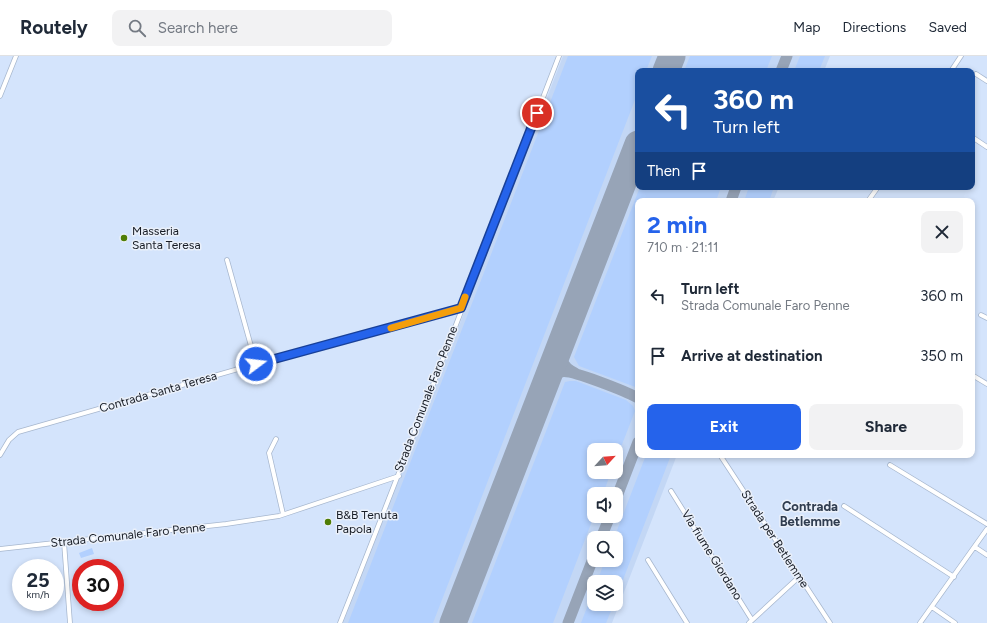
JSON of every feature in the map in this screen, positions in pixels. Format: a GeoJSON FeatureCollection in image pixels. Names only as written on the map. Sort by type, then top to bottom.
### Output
{"type":"FeatureCollection","features":[{"type":"Feature","properties":{"kind":"street"},"geometry":{"type":"LineString","coordinates":[[0,96],[16,56]]}},
{"type":"Feature","properties":{"kind":"street","name":"Strada Comunale Faro Penne"},"geometry":{"type":"LineString","coordinates":[[0,549],[226,524],[283,514],[399,476],[461,308],[559,56]]}},
{"type":"Feature","properties":{"kind":"street"},"geometry":{"type":"LineString","coordinates":[[953,68],[961,56]]}},
{"type":"Feature","properties":{"kind":"street"},"geometry":{"type":"LineString","coordinates":[[976,74],[987,81]]}},
{"type":"Feature","properties":{"kind":"street"},"geometry":{"type":"LineString","coordinates":[[975,139],[987,147]]}},
{"type":"Feature","properties":{"kind":"street"},"geometry":{"type":"LineString","coordinates":[[226,260],[256,364]]}},
{"type":"Feature","properties":{"kind":"street","name":"Contrada Santa Teresa"},"geometry":{"type":"LineString","coordinates":[[0,455],[9,440],[18,432],[256,364],[461,308]]}},
{"type":"Feature","properties":{"kind":"street"},"geometry":{"type":"LineString","coordinates":[[981,315],[987,318]]}},
{"type":"Feature","properties":{"kind":"street"},"geometry":{"type":"LineString","coordinates":[[975,377],[987,384]]}},
{"type":"Feature","properties":{"kind":"street"},"geometry":{"type":"LineString","coordinates":[[276,439],[269,453],[283,514]]}},
{"type":"Feature","properties":{"kind":"street","name":"Strada per Betlemme"},"geometry":{"type":"LineString","coordinates":[[722,458],[830,623]]}},
{"type":"Feature","properties":{"kind":"street"},"geometry":{"type":"LineString","coordinates":[[890,465],[987,524]]}},
{"type":"Feature","properties":{"kind":"street"},"geometry":{"type":"LineString","coordinates":[[340,623],[399,476]]}},
{"type":"Feature","properties":{"kind":"street","name":"Via fiume Giordano"},"geometry":{"type":"LineString","coordinates":[[671,491],[751,621]]}},
{"type":"Feature","properties":{"kind":"street"},"geometry":{"type":"LineString","coordinates":[[844,506],[954,577]]}},
{"type":"Feature","properties":{"kind":"street"},"geometry":{"type":"LineString","coordinates":[[920,623],[987,529]]}},
{"type":"Feature","properties":{"kind":"street"},"geometry":{"type":"LineString","coordinates":[[64,542],[70,623]]}},
{"type":"Feature","properties":{"kind":"street"},"geometry":{"type":"LineString","coordinates":[[975,547],[987,555]]}},
{"type":"Feature","properties":{"kind":"street"},"geometry":{"type":"LineString","coordinates":[[648,560],[687,623]]}},
{"type":"Feature","properties":{"kind":"street"},"geometry":{"type":"LineString","coordinates":[[751,621],[800,576]]}},
{"type":"Feature","properties":{"kind":"street"},"geometry":{"type":"LineString","coordinates":[[932,607],[955,623]]}},
{"type":"Feature","properties":{"kind":"shaded area"},"geometry":{"type":"Polygon","coordinates":[[[563,56],[830,56],[825,68],[635,68],[635,190],[778,190],[774,198],[635,198],[635,458],[676,458],[623,595],[623,575],[587,575],[587,611],[617,611],[612,623],[343,623],[563,56]]]}},
{"type":"Feature","properties":{"kind":"shaded area"},"geometry":{"type":"Polygon","coordinates":[[[568,56],[652,56],[647,68],[635,68],[635,100],[433,623],[348,623],[568,56]]]}},
{"type":"Feature","properties":{"kind":"shaded area"},"geometry":{"type":"Polygon","coordinates":[[[690,56],[772,56],[767,68],[685,68],[690,56]]]}},
{"type":"Feature","properties":{"kind":"shaded area"},"geometry":{"type":"Polygon","coordinates":[[[800,56],[825,56],[820,68],[795,68],[800,56]]]}},
{"type":"Feature","properties":{"kind":"shaded area"},"geometry":{"type":"Polygon","coordinates":[[[639,190],[720,190],[717,198],[636,198],[639,190]]]}},
{"type":"Feature","properties":{"kind":"shaded area"},"geometry":{"type":"Polygon","coordinates":[[[748,190],[773,190],[770,198],[745,198],[748,190]]]}},
{"type":"Feature","properties":{"kind":"shaded area"},"geometry":{"type":"Polygon","coordinates":[[[635,200],[635,387],[579,366],[574,357],[635,200]]]}},
{"type":"Feature","properties":{"kind":"shaded area"},"geometry":{"type":"Polygon","coordinates":[[[576,381],[626,400],[633,406],[635,411],[623,443],[587,443],[587,479],[608,479],[606,487],[587,487],[587,523],[591,523],[553,623],[472,623],[565,382],[576,381]]]}},
{"type":"Feature","properties":{"kind":"shaded area"},"geometry":{"type":"Polygon","coordinates":[[[645,458],[670,458],[623,580],[623,575],[600,575],[602,567],[623,567],[623,531],[617,531],[620,523],[623,523],[623,515],[645,458]]]}},
{"type":"Feature","properties":{"kind":"shaded area"},"geometry":{"type":"Polygon","coordinates":[[[92,548],[94,554],[81,558],[79,553],[92,548]]]}},
{"type":"Feature","properties":{"kind":"shaded area"},"geometry":{"type":"Polygon","coordinates":[[[587,607],[587,611],[611,611],[606,623],[581,623],[587,607]]]}},
{"type":"Feature","properties":{"kind":"taxiway"},"geometry":{"type":"LineString","coordinates":[[782,68],[787,56]]}},
{"type":"Feature","properties":{"kind":"taxiway"},"geometry":{"type":"LineString","coordinates":[[732,198],[735,190]]}},
{"type":"Feature","properties":{"kind":"taxiway"},"geometry":{"type":"LineString","coordinates":[[563,339],[561,355],[563,363],[575,373]]}},
{"type":"Feature","properties":{"kind":"taxiway"},"geometry":{"type":"LineString","coordinates":[[543,390],[555,375],[561,372],[567,372],[599,382],[635,397]]}},
{"type":"Feature","properties":{"kind":"taxiway"},"geometry":{"type":"LineString","coordinates":[[621,487],[635,450]]}},
{"type":"Feature","properties":{"kind":"taxiway"},"geometry":{"type":"LineString","coordinates":[[604,531],[607,523]]}},
{"type":"Feature","properties":{"kind":"taxiway"},"geometry":{"type":"LineString","coordinates":[[568,623],[590,567]]}},
{"type":"Feature","properties":{"kind":"runway"},"geometry":{"type":"LineString","coordinates":[[667,68],[672,56]]}},
{"type":"Feature","properties":{"kind":"runway"},"geometry":{"type":"LineString","coordinates":[[453,623],[635,152]]}},
{"type":"Feature","properties":{"kind":"slow traffic"},"geometry":{"type":"LineString","coordinates":[[391,328],[461,308],[465,297]]}},
{"type":"Feature","properties":{"kind":"place","name":"Masseria Santa Teresa"},"geometry":{"type":"Point","coordinates":[124,238]}},
{"type":"Feature","properties":{"kind":"place","name":"B&B Tenuta Papola"},"geometry":{"type":"Point","coordinates":[328,522]}},
{"type":"Feature","properties":{"kind":"district","name":"Contrada Betlemme"},"geometry":{"type":"Point","coordinates":[810,514]}},
{"type":"Feature","properties":{"kind":"route"},"geometry":{"type":"LineString","coordinates":[[256,364],[461,308],[537,113]]}}]}
